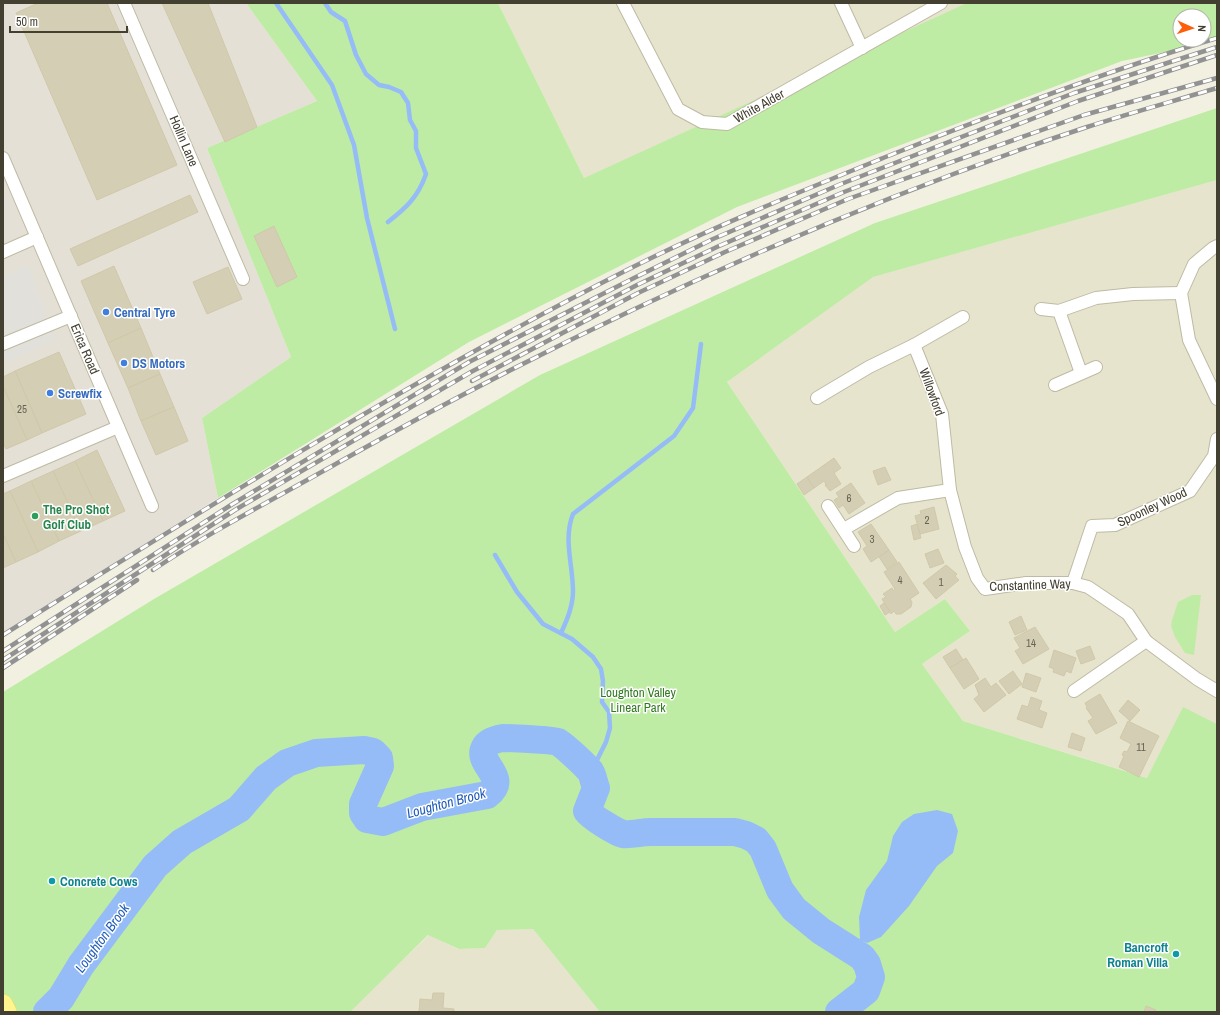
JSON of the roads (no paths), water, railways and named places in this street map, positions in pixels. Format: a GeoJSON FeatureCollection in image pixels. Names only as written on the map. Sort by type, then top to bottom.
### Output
{"type":"FeatureCollection","features":[{"type":"Feature","properties":{"kind":"main road"},"geometry":{"type":"LineString","coordinates":[[3,1004],[7,1012]]}},
{"type":"Feature","properties":{"kind":"street","name":"Hollin Lane"},"geometry":{"type":"LineString","coordinates":[[124,3],[243,279]]}},
{"type":"Feature","properties":{"kind":"street","name":"White Alder"},"geometry":{"type":"LineString","coordinates":[[623,3],[678,109],[702,122],[727,124],[941,3]]}},
{"type":"Feature","properties":{"kind":"street"},"geometry":{"type":"LineString","coordinates":[[841,3],[862,48]]}},
{"type":"Feature","properties":{"kind":"street","name":"Erica Road"},"geometry":{"type":"LineString","coordinates":[[3,158],[152,506]]}},
{"type":"Feature","properties":{"kind":"street"},"geometry":{"type":"LineString","coordinates":[[3,252],[37,237]]}},
{"type":"Feature","properties":{"kind":"street"},"geometry":{"type":"LineString","coordinates":[[1217,246],[1194,264],[1181,293],[1189,340],[1217,399]]}},
{"type":"Feature","properties":{"kind":"street"},"geometry":{"type":"LineString","coordinates":[[1041,309],[1059,311],[1096,298],[1133,294],[1181,293]]}},
{"type":"Feature","properties":{"kind":"street"},"geometry":{"type":"LineString","coordinates":[[1059,311],[1081,373]]}},
{"type":"Feature","properties":{"kind":"street"},"geometry":{"type":"LineString","coordinates":[[3,344],[71,316]]}},
{"type":"Feature","properties":{"kind":"street"},"geometry":{"type":"LineString","coordinates":[[817,398],[869,367],[963,317]]}},
{"type":"Feature","properties":{"kind":"street","name":"Willowford"},"geometry":{"type":"LineString","coordinates":[[914,344],[942,414],[950,490],[965,547],[976,578]]}},
{"type":"Feature","properties":{"kind":"street"},"geometry":{"type":"LineString","coordinates":[[1055,385],[1096,367]]}},
{"type":"Feature","properties":{"kind":"street"},"geometry":{"type":"LineString","coordinates":[[3,476],[118,426]]}},
{"type":"Feature","properties":{"kind":"street","name":"Spoonley Wood"},"geometry":{"type":"LineString","coordinates":[[1073,583],[1092,526],[1115,525],[1190,491],[1214,456],[1217,439]]}},
{"type":"Feature","properties":{"kind":"street"},"geometry":{"type":"LineString","coordinates":[[844,529],[898,498],[950,490]]}},
{"type":"Feature","properties":{"kind":"street"},"geometry":{"type":"LineString","coordinates":[[828,506],[854,546]]}},
{"type":"Feature","properties":{"kind":"street","name":"Constantine Way"},"geometry":{"type":"LineString","coordinates":[[976,578],[985,589],[1026,583],[1073,583],[1088,587],[1128,614],[1146,641],[1197,679],[1217,691]]}},
{"type":"Feature","properties":{"kind":"street"},"geometry":{"type":"LineString","coordinates":[[1074,691],[1146,641]]}},
{"type":"Feature","properties":{"kind":"water"},"geometry":{"type":"Polygon","coordinates":[[[937,810],[952,814],[958,831],[953,853],[937,866],[909,906],[881,937],[867,943],[860,940],[859,917],[866,890],[887,861],[893,836],[902,822],[914,814],[937,810]]]}},
{"type":"Feature","properties":{"kind":"waterway"},"geometry":{"type":"LineString","coordinates":[[276,3],[332,85],[354,145],[367,218],[395,329]]}},
{"type":"Feature","properties":{"kind":"waterway"},"geometry":{"type":"LineString","coordinates":[[325,3],[331,12],[345,21],[356,55],[366,74],[379,85],[401,92],[408,103],[410,120],[416,131],[416,148],[426,174],[423,182],[411,201],[388,222]]}},
{"type":"Feature","properties":{"kind":"waterway"},"geometry":{"type":"LineString","coordinates":[[561,633],[569,613],[573,597],[573,581],[569,552],[570,523],[573,514],[674,436],[693,408],[701,344]]}},
{"type":"Feature","properties":{"kind":"waterway"},"geometry":{"type":"LineString","coordinates":[[495,555],[517,592],[543,624],[572,639],[593,657],[601,669],[603,681],[602,702],[609,712],[610,728],[606,742],[591,772]]}},
{"type":"Feature","properties":{"kind":"waterway","name":"Loughton Brook"},"geometry":{"type":"LineString","coordinates":[[47,1012],[61,998],[81,965],[155,866],[182,842],[239,809],[266,778],[287,763],[316,753],[364,750],[373,752],[379,758],[380,766],[363,804],[363,813],[367,819],[383,822],[422,807],[487,795],[493,788],[495,782],[494,776],[484,759],[483,753],[488,743],[503,738],[555,741],[566,748],[587,768],[593,777],[596,788],[587,811],[589,814],[620,833],[735,832],[756,840],[763,849],[780,890],[794,909],[821,931],[862,957],[867,964],[871,977],[866,991],[839,1012]]}},
{"type":"Feature","properties":{"kind":"railway"},"geometry":{"type":"LineString","coordinates":[[3,635],[156,539],[311,445],[467,355],[627,270],[722,225],[966,125],[1091,79],[1217,38]]}},
{"type":"Feature","properties":{"kind":"railway"},"geometry":{"type":"LineString","coordinates":[[3,651],[231,505],[469,362],[634,278],[713,239],[841,184],[1074,93],[1217,47]]}},
{"type":"Feature","properties":{"kind":"railway"},"geometry":{"type":"LineString","coordinates":[[3,660],[235,510],[471,372],[637,285],[719,246],[844,192],[1078,101],[1217,55]]}},
{"type":"Feature","properties":{"kind":"railway"},"geometry":{"type":"LineString","coordinates":[[472,381],[638,293],[725,252],[848,199],[1084,115],[1217,78]]}},
{"type":"Feature","properties":{"kind":"railway"},"geometry":{"type":"LineString","coordinates":[[153,570],[222,527],[431,412],[613,319],[706,276],[895,196],[991,160],[1087,127],[1217,88]]}},
{"type":"Feature","properties":{"kind":"railway"},"geometry":{"type":"LineString","coordinates":[[3,668],[137,580]]}},
{"type":"Feature","properties":{"kind":"place","name":"Central Tyre"},"geometry":{"type":"Point","coordinates":[106,312]}},
{"type":"Feature","properties":{"kind":"place","name":"DS Motors"},"geometry":{"type":"Point","coordinates":[124,363]}},
{"type":"Feature","properties":{"kind":"place","name":"Screwfix"},"geometry":{"type":"Point","coordinates":[50,393]}},
{"type":"Feature","properties":{"kind":"place","name":"The Pro Shot Golf Club"},"geometry":{"type":"Point","coordinates":[35,516]}},
{"type":"Feature","properties":{"kind":"place","name":"Concrete Cows"},"geometry":{"type":"Point","coordinates":[52,881]}},
{"type":"Feature","properties":{"kind":"place","name":"Bancroft Roman Villa"},"geometry":{"type":"Point","coordinates":[1176,954]}},
{"type":"Feature","properties":{"kind":"park label","name":"Loughton Valley Linear Park"},"geometry":{"type":"Point","coordinates":[638,700]}}]}
